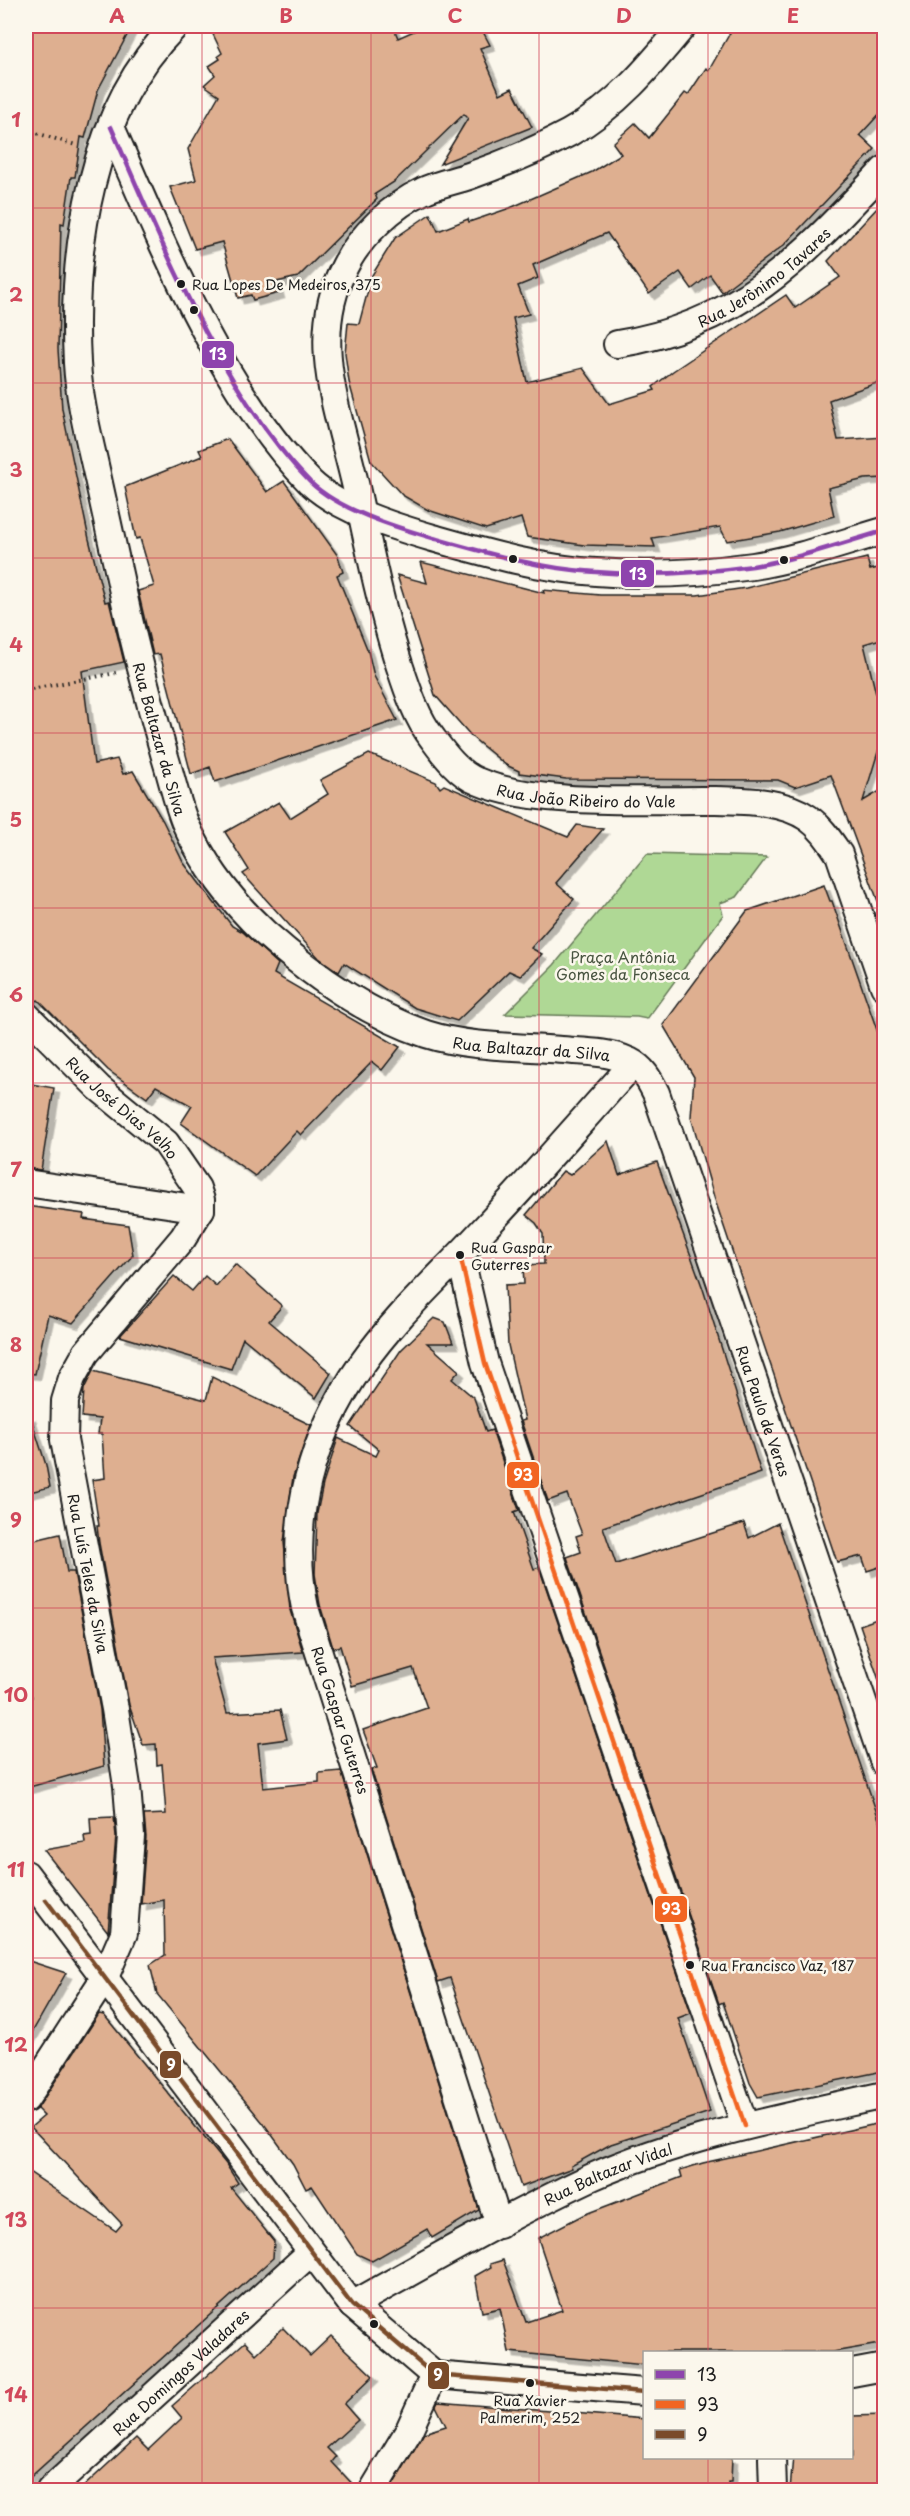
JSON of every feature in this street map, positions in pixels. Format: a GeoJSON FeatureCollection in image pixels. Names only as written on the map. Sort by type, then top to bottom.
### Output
{"type":"FeatureCollection","features":[{"type":"Feature","properties":{"kind":"street","name":"Rua Baltazar da Silva"},"geometry":{"type":"LineString","coordinates":[[175,26],[155,45],[129,83],[111,127],[87,203],[81,244],[77,366],[89,438],[140,669],[185,824],[210,868],[239,906],[266,933],[327,981],[374,1012],[427,1034],[464,1042],[606,1053],[633,1064]]}},
{"type":"Feature","properties":{"kind":"street","name":"Rua João Ribeiro do Vale"},"geometry":{"type":"LineString","coordinates":[[683,26],[638,78],[612,103],[572,131],[528,153],[423,191],[394,210],[366,235],[344,266],[329,310],[325,345],[335,410],[362,512],[385,617],[407,689],[430,736],[451,762],[475,781],[514,791],[568,798],[743,801],[784,807],[807,817],[826,835],[839,854],[885,986]]}},
{"type":"Feature","properties":{"kind":"street"},"geometry":{"type":"LineString","coordinates":[[111,127],[158,232],[206,327],[262,425],[311,483],[336,502],[410,531],[503,557],[596,572],[698,571],[755,566],[885,531]]}},
{"type":"Feature","properties":{"kind":"street","name":"Rua Jerônimo Tavares"},"geometry":{"type":"LineString","coordinates":[[617,344],[654,338],[723,312],[783,271],[885,171]]}},
{"type":"Feature","properties":{"kind":"street","name":"Rua José Dias Velho"},"geometry":{"type":"LineString","coordinates":[[26,1015],[99,1088],[166,1143],[197,1188],[201,1209]]}},
{"type":"Feature","properties":{"kind":"street","name":"Rua Gaspar Guterres"},"geometry":{"type":"LineString","coordinates":[[499,2225],[304,1608],[298,1548],[301,1509],[313,1457],[335,1407],[363,1363],[398,1319],[460,1255],[633,1064]]}},
{"type":"Feature","properties":{"kind":"street","name":"Rua Paulo de Veras"},"geometry":{"type":"LineString","coordinates":[[633,1064],[645,1073],[656,1093],[885,1763]]}},
{"type":"Feature","properties":{"kind":"street"},"geometry":{"type":"LineString","coordinates":[[26,1183],[201,1209]]}},
{"type":"Feature","properties":{"kind":"street","name":"Rua Luís Teles da Silva"},"geometry":{"type":"LineString","coordinates":[[26,2099],[105,1977],[124,1932],[130,1826],[127,1786],[115,1709],[64,1440],[65,1401],[72,1378],[86,1353],[183,1238],[201,1209]]}},
{"type":"Feature","properties":{"kind":"street"},"geometry":{"type":"LineString","coordinates":[[460,1255],[485,1363],[745,2126]]}},
{"type":"Feature","properties":{"kind":"street"},"geometry":{"type":"LineString","coordinates":[[26,1874],[310,2253],[352,2305],[434,2376],[643,2392]]}},
{"type":"Feature","properties":{"kind":"street","name":"Rua Baltazar Vidal"},"geometry":{"type":"LineString","coordinates":[[352,2305],[593,2177],[645,2157],[745,2126],[885,2095]]}},
{"type":"Feature","properties":{"kind":"street","name":"Rua Domingos Valadares"},"geometry":{"type":"LineString","coordinates":[[50,2490],[310,2253]]}},
{"type":"Feature","properties":{"kind":"street"},"geometry":{"type":"LineString","coordinates":[[853,2373],[885,2367]]}},
{"type":"Feature","properties":{"kind":"street"},"geometry":{"type":"LineString","coordinates":[[373,2490],[408,2432],[434,2376]]}},
{"type":"Feature","properties":{"kind":"street"},"geometry":{"type":"LineString","coordinates":[[772,2459],[773,2490]]}},
{"type":"Feature","properties":{"kind":"path"},"geometry":{"type":"LineString","coordinates":[[26,130],[102,153]]}},
{"type":"Feature","properties":{"kind":"path"},"geometry":{"type":"LineString","coordinates":[[26,690],[140,669]]}},
{"type":"Feature","properties":{"kind":"green space","name":"Praça Antônia Gomes da Fonseca"},"geometry":{"type":"Polygon","coordinates":[[[647,854],[767,857],[737,897],[720,903],[723,915],[647,1019],[505,1014],[554,965],[647,854]]]}},
{"type":"Feature","properties":{"kind":"building"},"geometry":{"type":"Polygon","coordinates":[[[26,26],[132,26],[98,90],[85,138],[81,137],[75,177],[71,177],[64,224],[61,223],[58,349],[62,409],[89,539],[105,602],[109,601],[124,662],[82,671],[94,764],[117,759],[123,774],[133,771],[163,821],[183,862],[232,926],[243,932],[278,964],[274,974],[400,1047],[382,1070],[372,1062],[301,1135],[297,1131],[255,1176],[181,1123],[192,1106],[156,1086],[147,1098],[108,1070],[38,1000],[34,1003],[26,1000],[26,26]]]}},
{"type":"Feature","properties":{"kind":"building"},"geometry":{"type":"Polygon","coordinates":[[[209,26],[393,26],[398,38],[425,26],[480,26],[490,45],[480,48],[500,94],[512,88],[532,127],[440,164],[468,118],[464,114],[394,182],[375,194],[377,199],[298,277],[276,282],[279,293],[253,300],[251,295],[238,298],[222,242],[195,249],[170,187],[196,180],[188,149],[219,95],[204,85],[215,75],[209,66],[220,59],[218,56],[222,53],[209,26]]]}},
{"type":"Feature","properties":{"kind":"building"},"geometry":{"type":"Polygon","coordinates":[[[734,26],[885,26],[885,108],[860,135],[875,149],[784,245],[722,292],[710,275],[692,289],[680,272],[649,294],[607,233],[533,265],[538,278],[518,286],[529,314],[513,318],[527,382],[583,368],[609,404],[655,390],[653,387],[673,371],[786,295],[795,308],[840,277],[828,261],[879,206],[885,258],[885,380],[829,400],[838,440],[885,437],[885,478],[865,479],[828,488],[834,516],[780,532],[727,541],[720,527],[652,538],[655,547],[584,545],[527,537],[521,518],[486,529],[428,510],[402,495],[371,461],[349,382],[345,353],[348,323],[359,324],[372,275],[395,238],[430,214],[438,231],[468,219],[469,222],[510,208],[592,172],[621,154],[613,143],[635,123],[649,138],[685,93],[688,95],[706,68],[709,70],[734,26]]]}},
{"type":"Feature","properties":{"kind":"building"},"geometry":{"type":"Polygon","coordinates":[[[228,439],[267,492],[284,481],[338,556],[343,572],[337,575],[368,651],[374,676],[397,720],[215,782],[210,767],[191,774],[160,654],[153,655],[138,591],[154,586],[140,538],[136,539],[125,487],[202,456],[199,450],[228,439]]]}},
{"type":"Feature","properties":{"kind":"building"},"geometry":{"type":"Polygon","coordinates":[[[867,558],[870,570],[885,566],[884,638],[864,644],[876,694],[885,695],[885,729],[863,801],[885,788],[885,911],[882,912],[831,775],[795,787],[778,780],[566,779],[519,773],[506,765],[473,738],[435,695],[397,575],[427,583],[421,562],[544,593],[543,590],[600,595],[697,595],[746,588],[867,558]]]}},
{"type":"Feature","properties":{"kind":"building"},"geometry":{"type":"Polygon","coordinates":[[[369,754],[436,782],[440,788],[444,785],[568,837],[577,825],[603,829],[556,883],[574,899],[531,948],[542,954],[520,976],[509,971],[457,1021],[415,1008],[344,963],[339,972],[319,958],[243,874],[249,870],[225,832],[279,802],[290,818],[328,794],[320,780],[369,754]]]}},
{"type":"Feature","properties":{"kind":"building"},"geometry":{"type":"Polygon","coordinates":[[[824,885],[832,901],[885,1053],[885,1565],[867,1571],[862,1556],[837,1562],[714,1197],[691,1117],[694,1077],[663,1025],[747,911],[824,885]]]}},
{"type":"Feature","properties":{"kind":"building"},"geometry":{"type":"Polygon","coordinates":[[[26,1083],[54,1088],[41,1170],[26,1168],[26,1083]]]}},
{"type":"Feature","properties":{"kind":"building"},"geometry":{"type":"Polygon","coordinates":[[[608,1141],[619,1175],[657,1162],[703,1289],[761,1473],[603,1527],[616,1564],[744,1523],[749,1538],[778,1523],[885,1837],[885,2070],[758,2097],[750,2083],[723,2002],[719,2004],[567,1557],[581,1552],[576,1536],[582,1534],[567,1494],[548,1501],[521,1421],[525,1420],[508,1345],[505,1285],[524,1284],[523,1265],[544,1264],[543,1234],[536,1223],[526,1215],[563,1171],[570,1175],[608,1141]]]}},
{"type":"Feature","properties":{"kind":"building"},"geometry":{"type":"Polygon","coordinates":[[[26,1206],[84,1214],[83,1219],[128,1225],[133,1255],[73,1323],[48,1315],[35,1374],[26,1373],[26,1206]]]}},
{"type":"Feature","properties":{"kind":"building"},"geometry":{"type":"Polygon","coordinates":[[[235,1264],[282,1306],[269,1321],[331,1373],[316,1398],[243,1338],[231,1369],[120,1336],[174,1276],[192,1291],[205,1276],[216,1286],[235,1264]]]}},
{"type":"Feature","properties":{"kind":"building"},"geometry":{"type":"Polygon","coordinates":[[[434,1318],[445,1322],[453,1343],[427,1343],[459,1371],[452,1379],[474,1398],[486,1432],[492,1430],[519,1510],[514,1512],[534,1569],[539,1567],[691,2013],[678,2018],[710,2112],[611,2144],[571,2166],[572,2168],[521,2187],[450,1978],[438,1982],[371,1769],[377,1768],[363,1730],[427,1708],[413,1668],[352,1686],[340,1646],[333,1648],[320,1605],[315,1574],[317,1513],[323,1484],[338,1438],[376,1456],[379,1450],[350,1426],[401,1350],[434,1318]]]}},
{"type":"Feature","properties":{"kind":"building"},"geometry":{"type":"Polygon","coordinates":[[[93,1371],[206,1400],[212,1377],[311,1425],[293,1477],[284,1542],[290,1610],[303,1652],[212,1658],[227,1713],[280,1710],[287,1739],[258,1743],[263,1788],[319,1782],[319,1773],[341,1771],[479,2210],[432,2238],[427,2229],[372,2261],[357,2254],[312,2186],[306,2189],[293,2164],[264,2124],[157,1994],[150,1965],[165,1955],[164,1900],[141,1904],[146,1837],[144,1815],[166,1814],[162,1764],[157,1765],[156,1744],[143,1745],[129,1705],[99,1543],[97,1526],[99,1526],[92,1480],[105,1478],[102,1434],[98,1434],[100,1419],[82,1417],[84,1389],[93,1371]]]}},
{"type":"Feature","properties":{"kind":"building"},"geometry":{"type":"Polygon","coordinates":[[[30,1415],[46,1465],[50,1487],[26,1493],[26,1416],[30,1415]]]}},
{"type":"Feature","properties":{"kind":"building"},"geometry":{"type":"Polygon","coordinates":[[[60,1534],[67,1572],[74,1572],[100,1709],[104,1766],[26,1788],[26,1699],[32,1697],[26,1677],[26,1542],[60,1534]]]}},
{"type":"Feature","properties":{"kind":"building"},"geometry":{"type":"Polygon","coordinates":[[[885,1616],[885,1685],[881,1686],[860,1625],[885,1616]]]}},
{"type":"Feature","properties":{"kind":"building"},"geometry":{"type":"Polygon","coordinates":[[[114,1817],[116,1836],[108,1932],[44,1850],[85,1843],[84,1836],[91,1835],[90,1818],[114,1817]]]}},
{"type":"Feature","properties":{"kind":"building"},"geometry":{"type":"Polygon","coordinates":[[[26,1960],[66,1973],[26,2043],[26,1960]]]}},
{"type":"Feature","properties":{"kind":"building"},"geometry":{"type":"Polygon","coordinates":[[[99,2014],[104,2015],[226,2164],[238,2183],[231,2188],[274,2241],[273,2258],[26,2481],[26,2170],[116,2231],[122,2224],[31,2127],[44,2116],[37,2109],[99,2014]]]}},
{"type":"Feature","properties":{"kind":"building"},"geometry":{"type":"Polygon","coordinates":[[[885,2122],[885,2343],[839,2351],[643,2351],[643,2365],[509,2352],[500,2308],[482,2312],[475,2276],[491,2267],[490,2264],[503,2260],[526,2322],[562,2310],[538,2238],[583,2215],[682,2177],[680,2170],[885,2122]]]}},
{"type":"Feature","properties":{"kind":"building"},"geometry":{"type":"Polygon","coordinates":[[[283,2328],[310,2356],[331,2336],[373,2376],[344,2404],[358,2420],[327,2448],[336,2457],[332,2462],[358,2490],[80,2490],[136,2438],[148,2450],[182,2418],[172,2406],[245,2342],[256,2354],[283,2328]]]}},
{"type":"Feature","properties":{"kind":"building"},"geometry":{"type":"Polygon","coordinates":[[[438,2402],[643,2419],[643,2459],[732,2459],[731,2482],[728,2482],[728,2490],[626,2490],[555,2484],[555,2490],[390,2490],[424,2433],[446,2426],[436,2406],[438,2402]]]}},
{"type":"Feature","properties":{"kind":"building"},"geometry":{"type":"Polygon","coordinates":[[[885,2415],[885,2490],[790,2490],[793,2459],[853,2459],[853,2416],[885,2415]]]}},
{"type":"Feature","properties":{"kind":"transit line","name":"13"},"geometry":{"type":"LineString","coordinates":[[111,127],[173,266],[222,361],[278,446],[310,482],[336,501],[385,523],[493,555],[555,568],[615,573],[674,573],[753,566],[803,555],[884,531]]}},
{"type":"Feature","properties":{"kind":"transit line","name":"93"},"geometry":{"type":"LineString","coordinates":[[460,1255],[485,1363],[745,2126]]}},
{"type":"Feature","properties":{"kind":"transit line","name":"9"},"geometry":{"type":"LineString","coordinates":[[46,1900],[352,2305],[434,2375],[643,2392]]}},
{"type":"Feature","properties":{"kind":"place","name":"Rua Lopes De Medeiros, 375"},"geometry":{"type":"Point","coordinates":[181,284]}},
{"type":"Feature","properties":{"kind":"place","name":"Rua Gaspar Guterres"},"geometry":{"type":"Point","coordinates":[460,1255]}},
{"type":"Feature","properties":{"kind":"place","name":"Rua Francisco Vaz, 187"},"geometry":{"type":"Point","coordinates":[690,1965]}},
{"type":"Feature","properties":{"kind":"place","name":"Rua Xavier Palmerim, 252"},"geometry":{"type":"Point","coordinates":[530,2383]}}]}
